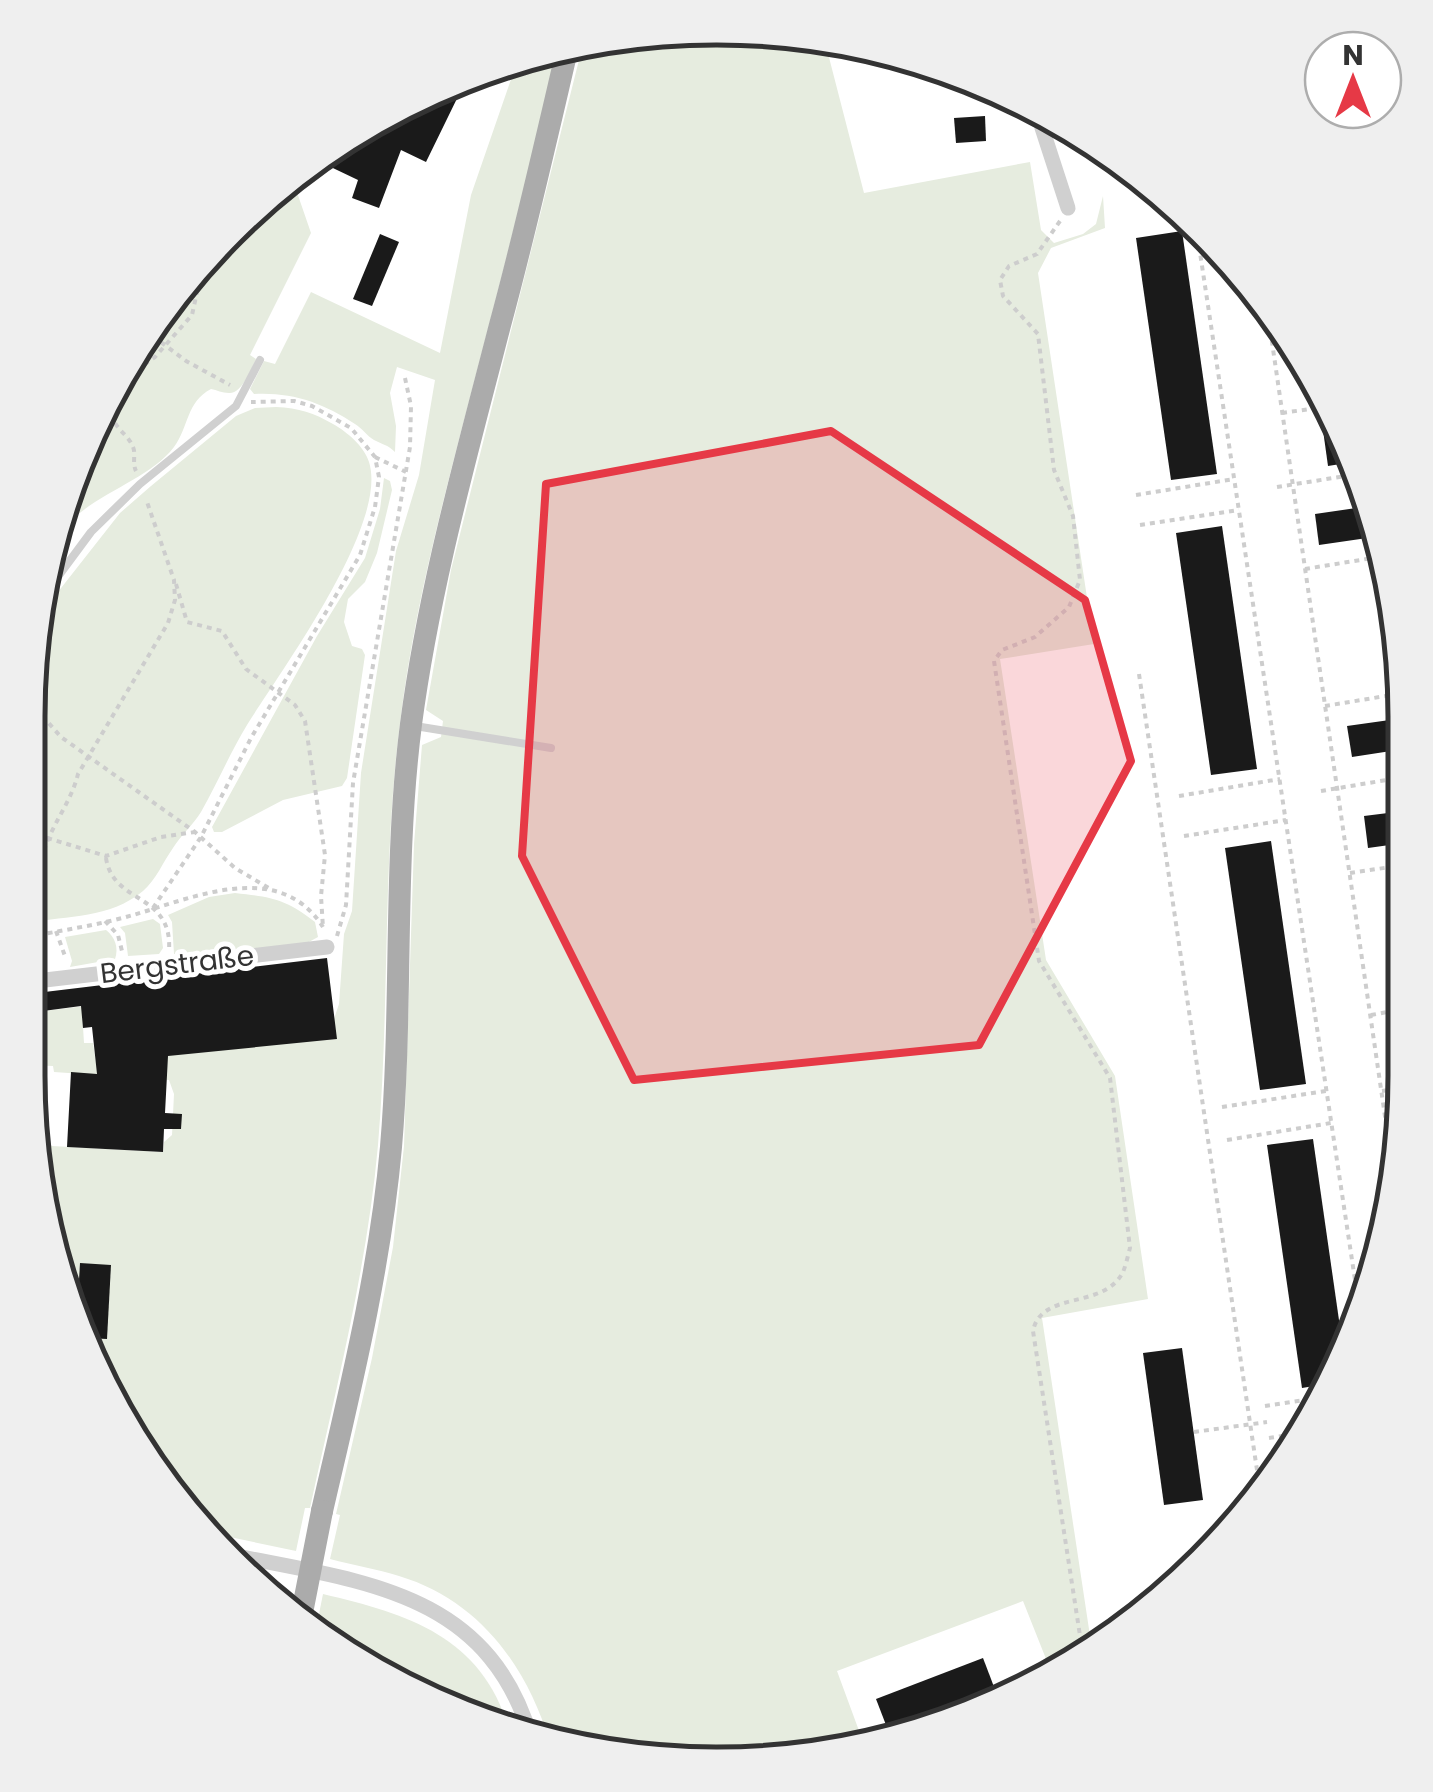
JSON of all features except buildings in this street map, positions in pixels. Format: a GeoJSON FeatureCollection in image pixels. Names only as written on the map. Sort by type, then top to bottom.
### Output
{"type":"FeatureCollection","features":[{"type":"Feature","properties":{"kind":"main road"},"geometry":{"type":"LineString","coordinates":[[304,1604],[380,1244],[387,1178],[400,840],[411,726],[439,565],[564,63]]}},
{"type":"Feature","properties":{"kind":"street"},"geometry":{"type":"LineString","coordinates":[[1043,130],[1068,208]]}},
{"type":"Feature","properties":{"kind":"street","name":"Bergstraße"},"geometry":{"type":"LineString","coordinates":[[45,980],[327,947]]}},
{"type":"Feature","properties":{"kind":"street"},"geometry":{"type":"LineString","coordinates":[[253,1560],[399,1593],[432,1608],[462,1628],[492,1658],[510,1682],[523,1718]]}},
{"type":"Feature","properties":{"kind":"lane"},"geometry":{"type":"LineString","coordinates":[[61,572],[91,532],[140,484],[236,406],[260,360]]}},
{"type":"Feature","properties":{"kind":"lane"},"geometry":{"type":"LineString","coordinates":[[411,726],[551,748]]}},
{"type":"Feature","properties":{"kind":"path"},"geometry":{"type":"LineString","coordinates":[[1068,208],[1037,254],[1009,266],[1000,280],[1002,296],[1038,334],[1054,470],[1074,516],[1080,580],[1069,607],[1035,637],[1002,650],[994,661],[1039,961],[1110,1078],[1130,1248],[1122,1274],[1103,1294],[1044,1310],[1036,1318],[1033,1331],[1080,1640]]}},
{"type":"Feature","properties":{"kind":"path"},"geometry":{"type":"LineString","coordinates":[[1200,251],[1355,1281]]}},
{"type":"Feature","properties":{"kind":"path"},"geometry":{"type":"LineString","coordinates":[[145,364],[192,314],[197,293]]}},
{"type":"Feature","properties":{"kind":"path"},"geometry":{"type":"LineString","coordinates":[[1271,337],[1387,1120]]}},
{"type":"Feature","properties":{"kind":"path"},"geometry":{"type":"LineString","coordinates":[[159,342],[243,392]]}},
{"type":"Feature","properties":{"kind":"path"},"geometry":{"type":"LineString","coordinates":[[327,947],[338,936],[346,905],[353,783],[406,472],[411,406],[405,378]]}},
{"type":"Feature","properties":{"kind":"path"},"geometry":{"type":"LineString","coordinates":[[236,406],[275,400],[312,406],[351,428],[376,457],[406,472]]}},
{"type":"Feature","properties":{"kind":"path"},"geometry":{"type":"LineString","coordinates":[[1282,413],[1313,409]]}},
{"type":"Feature","properties":{"kind":"path"},"geometry":{"type":"LineString","coordinates":[[45,719],[61,737],[195,832],[235,868],[314,912],[324,928],[324,855],[305,721],[295,705],[246,669],[222,631],[186,622],[132,463],[133,447],[114,419]]}},
{"type":"Feature","properties":{"kind":"path"},"geometry":{"type":"LineString","coordinates":[[153,908],[201,837],[251,738],[360,555],[375,507],[379,477],[376,457]]}},
{"type":"Feature","properties":{"kind":"path"},"geometry":{"type":"LineString","coordinates":[[1277,487],[1343,477]]}},
{"type":"Feature","properties":{"kind":"path"},"geometry":{"type":"LineString","coordinates":[[1136,495],[1234,479]]}},
{"type":"Feature","properties":{"kind":"path"},"geometry":{"type":"LineString","coordinates":[[1140,525],[1239,510]]}},
{"type":"Feature","properties":{"kind":"path"},"geometry":{"type":"LineString","coordinates":[[1305,569],[1369,559]]}},
{"type":"Feature","properties":{"kind":"path"},"geometry":{"type":"LineString","coordinates":[[45,854],[73,796],[78,774],[168,622],[175,600],[174,580]]}},
{"type":"Feature","properties":{"kind":"path"},"geometry":{"type":"LineString","coordinates":[[1139,674],[1257,1473]]}},
{"type":"Feature","properties":{"kind":"path"},"geometry":{"type":"LineString","coordinates":[[1325,706],[1388,696]]}},
{"type":"Feature","properties":{"kind":"path"},"geometry":{"type":"LineString","coordinates":[[1178,796],[1280,779]]}},
{"type":"Feature","properties":{"kind":"path"},"geometry":{"type":"LineString","coordinates":[[1321,791],[1388,780]]}},
{"type":"Feature","properties":{"kind":"path"},"geometry":{"type":"LineString","coordinates":[[1184,836],[1286,820]]}},
{"type":"Feature","properties":{"kind":"path"},"geometry":{"type":"LineString","coordinates":[[45,835],[106,856],[161,837],[195,832]]}},
{"type":"Feature","properties":{"kind":"path"},"geometry":{"type":"LineString","coordinates":[[106,856],[117,884],[129,894],[142,897],[166,923],[168,966]]}},
{"type":"Feature","properties":{"kind":"path"},"geometry":{"type":"LineString","coordinates":[[1350,874],[1388,868]]}},
{"type":"Feature","properties":{"kind":"path"},"geometry":{"type":"LineString","coordinates":[[45,933],[105,921],[210,890],[236,886],[276,892]]}},
{"type":"Feature","properties":{"kind":"path"},"geometry":{"type":"LineString","coordinates":[[105,921],[118,934],[126,970]]}},
{"type":"Feature","properties":{"kind":"path"},"geometry":{"type":"LineString","coordinates":[[56,931],[67,963],[65,977]]}},
{"type":"Feature","properties":{"kind":"path"},"geometry":{"type":"LineString","coordinates":[[1370,1015],[1388,1012]]}},
{"type":"Feature","properties":{"kind":"path"},"geometry":{"type":"LineString","coordinates":[[1382,1091],[1388,1090]]}},
{"type":"Feature","properties":{"kind":"path"},"geometry":{"type":"LineString","coordinates":[[1222,1107],[1326,1091]]}},
{"type":"Feature","properties":{"kind":"path"},"geometry":{"type":"LineString","coordinates":[[1227,1140],[1331,1123]]}},
{"type":"Feature","properties":{"kind":"path"},"geometry":{"type":"LineString","coordinates":[[1265,1406],[1304,1400]]}},
{"type":"Feature","properties":{"kind":"path"},"geometry":{"type":"LineString","coordinates":[[1194,1432],[1267,1422]]}},
{"type":"Feature","properties":{"kind":"path"},"geometry":{"type":"LineString","coordinates":[[1269,1438],[1283,1436]]}},
{"type":"Feature","properties":{"kind":"highlighted area"},"geometry":{"type":"Polygon","coordinates":[[[831,431],[1085,600],[1131,761],[979,1045],[634,1080],[522,856],[546,484],[831,431]]]}},
{"type":"Feature","properties":{"kind":"shaded area"},"geometry":{"type":"Polygon","coordinates":[[[716,45],[828,55],[864,193],[1030,162],[1041,230],[1054,243],[1083,234],[1096,224],[1103,196],[1105,228],[1051,248],[1038,273],[1094,644],[1000,659],[1046,960],[1115,1076],[1148,1299],[1042,1318],[1090,1634],[1052,1657],[1046,1660],[1023,1601],[837,1671],[859,1731],[760,1746],[673,1746],[629,1741],[543,1724],[513,1663],[476,1619],[453,1601],[391,1574],[330,1559],[340,1515],[336,1514],[393,1247],[404,1146],[414,844],[422,745],[441,737],[443,721],[426,710],[451,570],[579,59],[673,46],[716,45]]]}},
{"type":"Feature","properties":{"kind":"shaded area"},"geometry":{"type":"Polygon","coordinates":[[[554,65],[444,497],[414,632],[394,776],[382,1092],[373,1191],[340,1373],[310,1508],[305,1508],[296,1551],[230,1537],[158,1449],[114,1372],[68,1249],[49,1144],[163,1152],[164,1142],[172,1135],[174,1094],[169,1080],[54,1072],[53,1066],[45,1066],[45,1011],[329,976],[330,982],[82,1011],[84,1043],[93,1043],[96,1063],[334,1019],[339,1004],[344,934],[352,911],[361,773],[396,551],[419,475],[435,380],[397,367],[390,393],[396,426],[395,452],[331,410],[295,397],[254,394],[250,389],[264,361],[275,364],[311,292],[440,353],[471,195],[512,78],[554,65]]]}},
{"type":"Feature","properties":{"kind":"shaded area"},"geometry":{"type":"Polygon","coordinates":[[[297,193],[311,233],[250,355],[256,359],[246,380],[234,392],[211,389],[203,394],[192,408],[179,439],[163,459],[76,516],[114,420],[158,343],[212,274],[297,193]]]}},
{"type":"Feature","properties":{"kind":"shaded area"},"geometry":{"type":"Polygon","coordinates":[[[276,407],[313,414],[338,427],[359,445],[369,462],[371,489],[363,522],[306,634],[241,736],[201,812],[148,887],[116,907],[45,920],[46,673],[57,594],[120,513],[236,416],[255,408],[276,407]]]}},
{"type":"Feature","properties":{"kind":"shaded area"},"geometry":{"type":"Polygon","coordinates":[[[384,478],[390,481],[392,490],[377,553],[365,582],[348,599],[344,622],[352,646],[362,649],[365,655],[347,778],[342,786],[283,800],[222,832],[214,832],[212,827],[317,636],[365,558],[380,509],[384,478]]]}},
{"type":"Feature","properties":{"kind":"shaded area"},"geometry":{"type":"Polygon","coordinates":[[[235,893],[268,898],[295,908],[315,922],[318,937],[307,943],[174,954],[168,915],[209,897],[235,893]]]}},
{"type":"Feature","properties":{"kind":"shaded area"},"geometry":{"type":"Polygon","coordinates":[[[153,919],[160,924],[163,948],[159,954],[128,956],[125,933],[120,927],[153,919]]]}},
{"type":"Feature","properties":{"kind":"shaded area"},"geometry":{"type":"Polygon","coordinates":[[[106,930],[115,943],[115,959],[70,967],[65,937],[106,930]]]}},
{"type":"Feature","properties":{"kind":"shaded area"},"geometry":{"type":"Polygon","coordinates":[[[323,1594],[384,1610],[437,1634],[480,1671],[502,1711],[420,1678],[319,1616],[323,1594]]]}}]}
